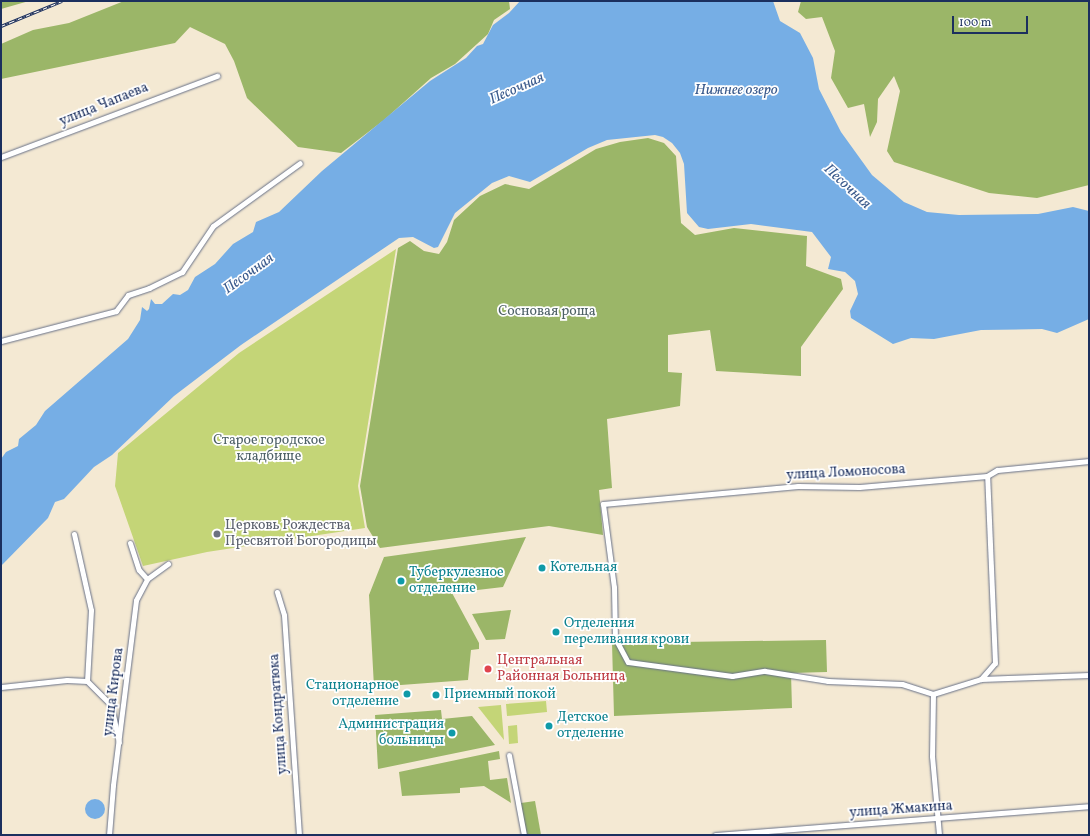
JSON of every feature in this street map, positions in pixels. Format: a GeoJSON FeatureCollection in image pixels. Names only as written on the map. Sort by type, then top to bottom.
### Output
{"type":"FeatureCollection","features":[{"type":"Feature","properties":{"kind":"street","name":"улица Чапаева"},"geometry":{"type":"LineString","coordinates":[[1,157],[217,76]]}},
{"type":"Feature","properties":{"kind":"street"},"geometry":{"type":"LineString","coordinates":[[1,341],[116,312],[128,295],[149,288],[182,272],[213,226],[300,163]]}},
{"type":"Feature","properties":{"kind":"street","name":"улица Ломоносова"},"geometry":{"type":"LineString","coordinates":[[933,694],[902,684],[828,681],[765,671],[732,676],[628,662],[615,638],[614,587],[603,504],[798,486],[859,486],[987,476],[997,470],[1089,461]]}},
{"type":"Feature","properties":{"kind":"street"},"geometry":{"type":"LineString","coordinates":[[981,679],[995,663],[987,476]]}},
{"type":"Feature","properties":{"kind":"street","name":"улица Кирова"},"geometry":{"type":"LineString","coordinates":[[74,534],[90,610],[87,681]]}},
{"type":"Feature","properties":{"kind":"street"},"geometry":{"type":"LineString","coordinates":[[130,543],[139,570],[147,579]]}},
{"type":"Feature","properties":{"kind":"street","name":"улица Кирова"},"geometry":{"type":"LineString","coordinates":[[110,835],[112,785],[120,743],[136,600],[147,579],[168,564]]}},
{"type":"Feature","properties":{"kind":"street","name":"улица Кондратюка"},"geometry":{"type":"LineString","coordinates":[[277,592],[284,615],[299,835]]}},
{"type":"Feature","properties":{"kind":"street"},"geometry":{"type":"LineString","coordinates":[[939,835],[932,756],[933,694],[981,679],[1089,675]]}},
{"type":"Feature","properties":{"kind":"street"},"geometry":{"type":"LineString","coordinates":[[1,687],[67,680],[87,681],[111,705],[120,743]]}},
{"type":"Feature","properties":{"kind":"street"},"geometry":{"type":"LineString","coordinates":[[510,755],[524,835]]}},
{"type":"Feature","properties":{"kind":"street","name":"улица Жмакина"},"geometry":{"type":"LineString","coordinates":[[715,835],[938,820],[1089,806]]}},
{"type":"Feature","properties":{"kind":"green space"},"geometry":{"type":"Polygon","coordinates":[[[1,1],[29,1],[1,9],[1,1]]]}},
{"type":"Feature","properties":{"kind":"green space"},"geometry":{"type":"Polygon","coordinates":[[[124,1],[509,1],[510,9],[494,20],[488,34],[455,64],[431,78],[384,120],[341,153],[298,147],[247,98],[234,61],[225,44],[190,27],[175,43],[1,79],[1,44],[33,30],[69,23],[124,1]]]}},
{"type":"Feature","properties":{"kind":"green space"},"geometry":{"type":"Polygon","coordinates":[[[801,1],[1089,1],[1089,185],[1037,198],[989,193],[894,162],[887,151],[900,91],[894,76],[878,99],[877,122],[870,137],[864,104],[848,108],[831,78],[835,51],[822,17],[806,19],[798,12],[801,1]]]}},
{"type":"Feature","properties":{"kind":"green space","name":"Сосновая роща"},"geometry":{"type":"Polygon","coordinates":[[[648,138],[664,143],[676,156],[681,223],[695,235],[734,228],[807,236],[806,266],[841,279],[843,289],[801,347],[801,376],[716,371],[710,330],[668,335],[668,372],[682,373],[680,406],[607,419],[612,488],[599,490],[603,535],[549,526],[380,548],[367,527],[360,486],[398,248],[410,241],[424,251],[439,254],[447,242],[454,220],[480,196],[505,184],[529,189],[596,149],[620,142],[648,138]]]}},
{"type":"Feature","properties":{"kind":"green space","name":"Старое городское кладбище"},"geometry":{"type":"Polygon","coordinates":[[[396,249],[358,486],[365,528],[207,552],[143,566],[115,486],[118,453],[239,353],[396,249]]]}},
{"type":"Feature","properties":{"kind":"green space"},"geometry":{"type":"Polygon","coordinates":[[[526,537],[503,587],[452,593],[479,643],[479,649],[471,650],[468,680],[374,687],[369,595],[384,557],[526,537]]]}},
{"type":"Feature","properties":{"kind":"green space"},"geometry":{"type":"Polygon","coordinates":[[[511,610],[505,639],[486,640],[472,614],[511,610]]]}},
{"type":"Feature","properties":{"kind":"green space"},"geometry":{"type":"Polygon","coordinates":[[[826,640],[827,672],[791,673],[792,708],[614,716],[612,643],[826,640]]]}},
{"type":"Feature","properties":{"kind":"green space"},"geometry":{"type":"Polygon","coordinates":[[[546,701],[547,712],[507,716],[506,704],[546,701]]]}},
{"type":"Feature","properties":{"kind":"green space"},"geometry":{"type":"Polygon","coordinates":[[[501,705],[504,740],[478,707],[501,705]]]}},
{"type":"Feature","properties":{"kind":"green space"},"geometry":{"type":"Polygon","coordinates":[[[441,710],[442,719],[472,716],[495,745],[378,769],[375,715],[441,710]]]}},
{"type":"Feature","properties":{"kind":"green space"},"geometry":{"type":"Polygon","coordinates":[[[517,725],[518,743],[509,744],[508,726],[517,725]]]}},
{"type":"Feature","properties":{"kind":"green space"},"geometry":{"type":"Polygon","coordinates":[[[499,751],[500,759],[488,761],[490,780],[507,778],[511,803],[484,786],[460,788],[460,793],[402,796],[399,772],[499,751]]]}},
{"type":"Feature","properties":{"kind":"green space"},"geometry":{"type":"Polygon","coordinates":[[[535,801],[541,835],[525,835],[521,803],[535,801]]]}},
{"type":"Feature","properties":{"kind":"water","name":"Нижнее озеро"},"geometry":{"type":"Polygon","coordinates":[[[520,1],[773,1],[780,21],[800,33],[813,58],[819,89],[841,132],[872,175],[904,202],[927,212],[959,215],[1038,214],[1073,207],[1089,211],[1089,319],[1057,333],[1042,329],[981,330],[934,339],[911,338],[893,344],[851,318],[850,311],[858,294],[855,281],[845,272],[828,269],[831,257],[812,232],[751,224],[708,229],[699,227],[687,213],[684,164],[680,153],[672,143],[663,137],[655,135],[607,140],[588,148],[530,182],[509,176],[492,183],[455,213],[438,247],[434,248],[413,237],[399,238],[241,345],[174,396],[112,455],[94,467],[64,499],[55,502],[48,518],[1,566],[1,459],[6,452],[18,446],[19,439],[36,425],[45,411],[128,339],[140,320],[142,307],[147,311],[149,309],[151,299],[155,304],[162,304],[173,294],[180,295],[188,290],[195,277],[215,264],[233,244],[253,232],[256,222],[279,212],[322,171],[430,81],[466,58],[477,46],[483,44],[493,25],[509,13],[520,1]]]}},
{"type":"Feature","properties":{"kind":"water"},"geometry":{"type":"Polygon","coordinates":[[[95,799],[102,802],[105,809],[102,816],[95,819],[88,816],[85,809],[88,802],[95,799]]]}},
{"type":"Feature","properties":{"kind":"railway"},"geometry":{"type":"LineString","coordinates":[[1,26],[62,1]]}},
{"type":"Feature","properties":{"kind":"place","name":"Церковь Рождества Пресвятой Богородицы"},"geometry":{"type":"Point","coordinates":[217,534]}},
{"type":"Feature","properties":{"kind":"place","name":"Котельная"},"geometry":{"type":"Point","coordinates":[542,568]}},
{"type":"Feature","properties":{"kind":"place","name":"Туберкулезное отделение"},"geometry":{"type":"Point","coordinates":[401,581]}},
{"type":"Feature","properties":{"kind":"place","name":"Отделения переливания крови"},"geometry":{"type":"Point","coordinates":[556,632]}},
{"type":"Feature","properties":{"kind":"place","name":"Центральная Районная Больница"},"geometry":{"type":"Point","coordinates":[488,669]}},
{"type":"Feature","properties":{"kind":"place","name":"Стационарное отделение"},"geometry":{"type":"Point","coordinates":[407,694]}},
{"type":"Feature","properties":{"kind":"place","name":"Приемный покой"},"geometry":{"type":"Point","coordinates":[436,695]}},
{"type":"Feature","properties":{"kind":"place","name":"Детское отделение"},"geometry":{"type":"Point","coordinates":[549,726]}},
{"type":"Feature","properties":{"kind":"place","name":"Администрация больницы"},"geometry":{"type":"Point","coordinates":[452,733]}},
{"type":"Feature","properties":{"kind":"water label","name":"Песочная"},"geometry":{"type":"Point","coordinates":[517,89]}},
{"type":"Feature","properties":{"kind":"water label","name":"Песочная"},"geometry":{"type":"Point","coordinates":[847,187]}},
{"type":"Feature","properties":{"kind":"water label","name":"Песочная"},"geometry":{"type":"Point","coordinates":[249,274]}}]}
